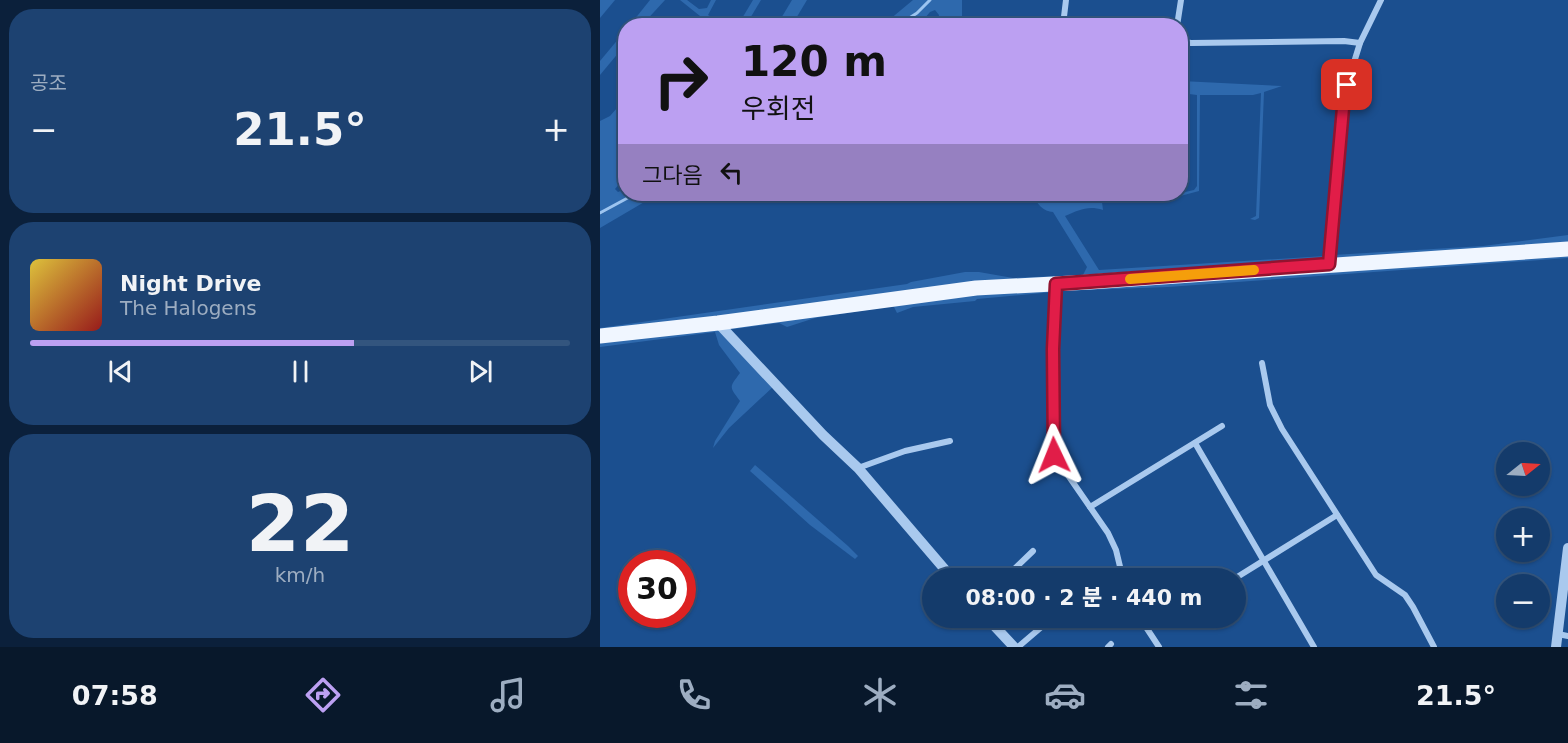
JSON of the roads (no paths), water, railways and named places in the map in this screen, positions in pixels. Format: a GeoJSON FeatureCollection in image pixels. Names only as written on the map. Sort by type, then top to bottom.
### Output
{"type":"FeatureCollection","features":[{"type":"Feature","properties":{"kind":"main road"},"geometry":{"type":"LineString","coordinates":[[600,336],[976,288],[1568,249]]}},
{"type":"Feature","properties":{"kind":"street"},"geometry":{"type":"LineString","coordinates":[[1064,18],[1066,0]]}},
{"type":"Feature","properties":{"kind":"street"},"geometry":{"type":"LineString","coordinates":[[1178,18],[1181,0]]}},
{"type":"Feature","properties":{"kind":"street"},"geometry":{"type":"LineString","coordinates":[[1329,264],[1343,108],[1360,43],[1381,0]]}},
{"type":"Feature","properties":{"kind":"street"},"geometry":{"type":"LineString","coordinates":[[1188,42],[1344,41],[1360,43]]}},
{"type":"Feature","properties":{"kind":"street"},"geometry":{"type":"LineString","coordinates":[[1056,284],[1053,349],[1054,455],[1108,532],[1120,568]]}},
{"type":"Feature","properties":{"kind":"street"},"geometry":{"type":"LineString","coordinates":[[718,322],[823,435],[858,468],[944,568]]}},
{"type":"Feature","properties":{"kind":"street"},"geometry":{"type":"LineString","coordinates":[[1262,363],[1270,405],[1282,429],[1376,575],[1405,594],[1434,647]]}},
{"type":"Feature","properties":{"kind":"street"},"geometry":{"type":"LineString","coordinates":[[1090,507],[1222,426]]}},
{"type":"Feature","properties":{"kind":"street"},"geometry":{"type":"LineString","coordinates":[[858,468],[905,451],[950,441]]}},
{"type":"Feature","properties":{"kind":"street"},"geometry":{"type":"LineString","coordinates":[[1195,443],[1314,647]]}},
{"type":"Feature","properties":{"kind":"street"},"geometry":{"type":"LineString","coordinates":[[1246,572],[1337,515]]}},
{"type":"Feature","properties":{"kind":"street"},"geometry":{"type":"LineString","coordinates":[[1556,647],[1563,635],[1568,548]]}},
{"type":"Feature","properties":{"kind":"street"},"geometry":{"type":"LineString","coordinates":[[1015,568],[1033,551]]}},
{"type":"Feature","properties":{"kind":"street"},"geometry":{"type":"LineString","coordinates":[[997,628],[1016,647],[1040,628]]}},
{"type":"Feature","properties":{"kind":"street"},"geometry":{"type":"LineString","coordinates":[[1146,628],[1159,647]]}},
{"type":"Feature","properties":{"kind":"waterway"},"geometry":{"type":"LineString","coordinates":[[909,18],[930,0]]}},
{"type":"Feature","properties":{"kind":"waterway"},"geometry":{"type":"LineString","coordinates":[[600,213],[622,201]]}}]}
